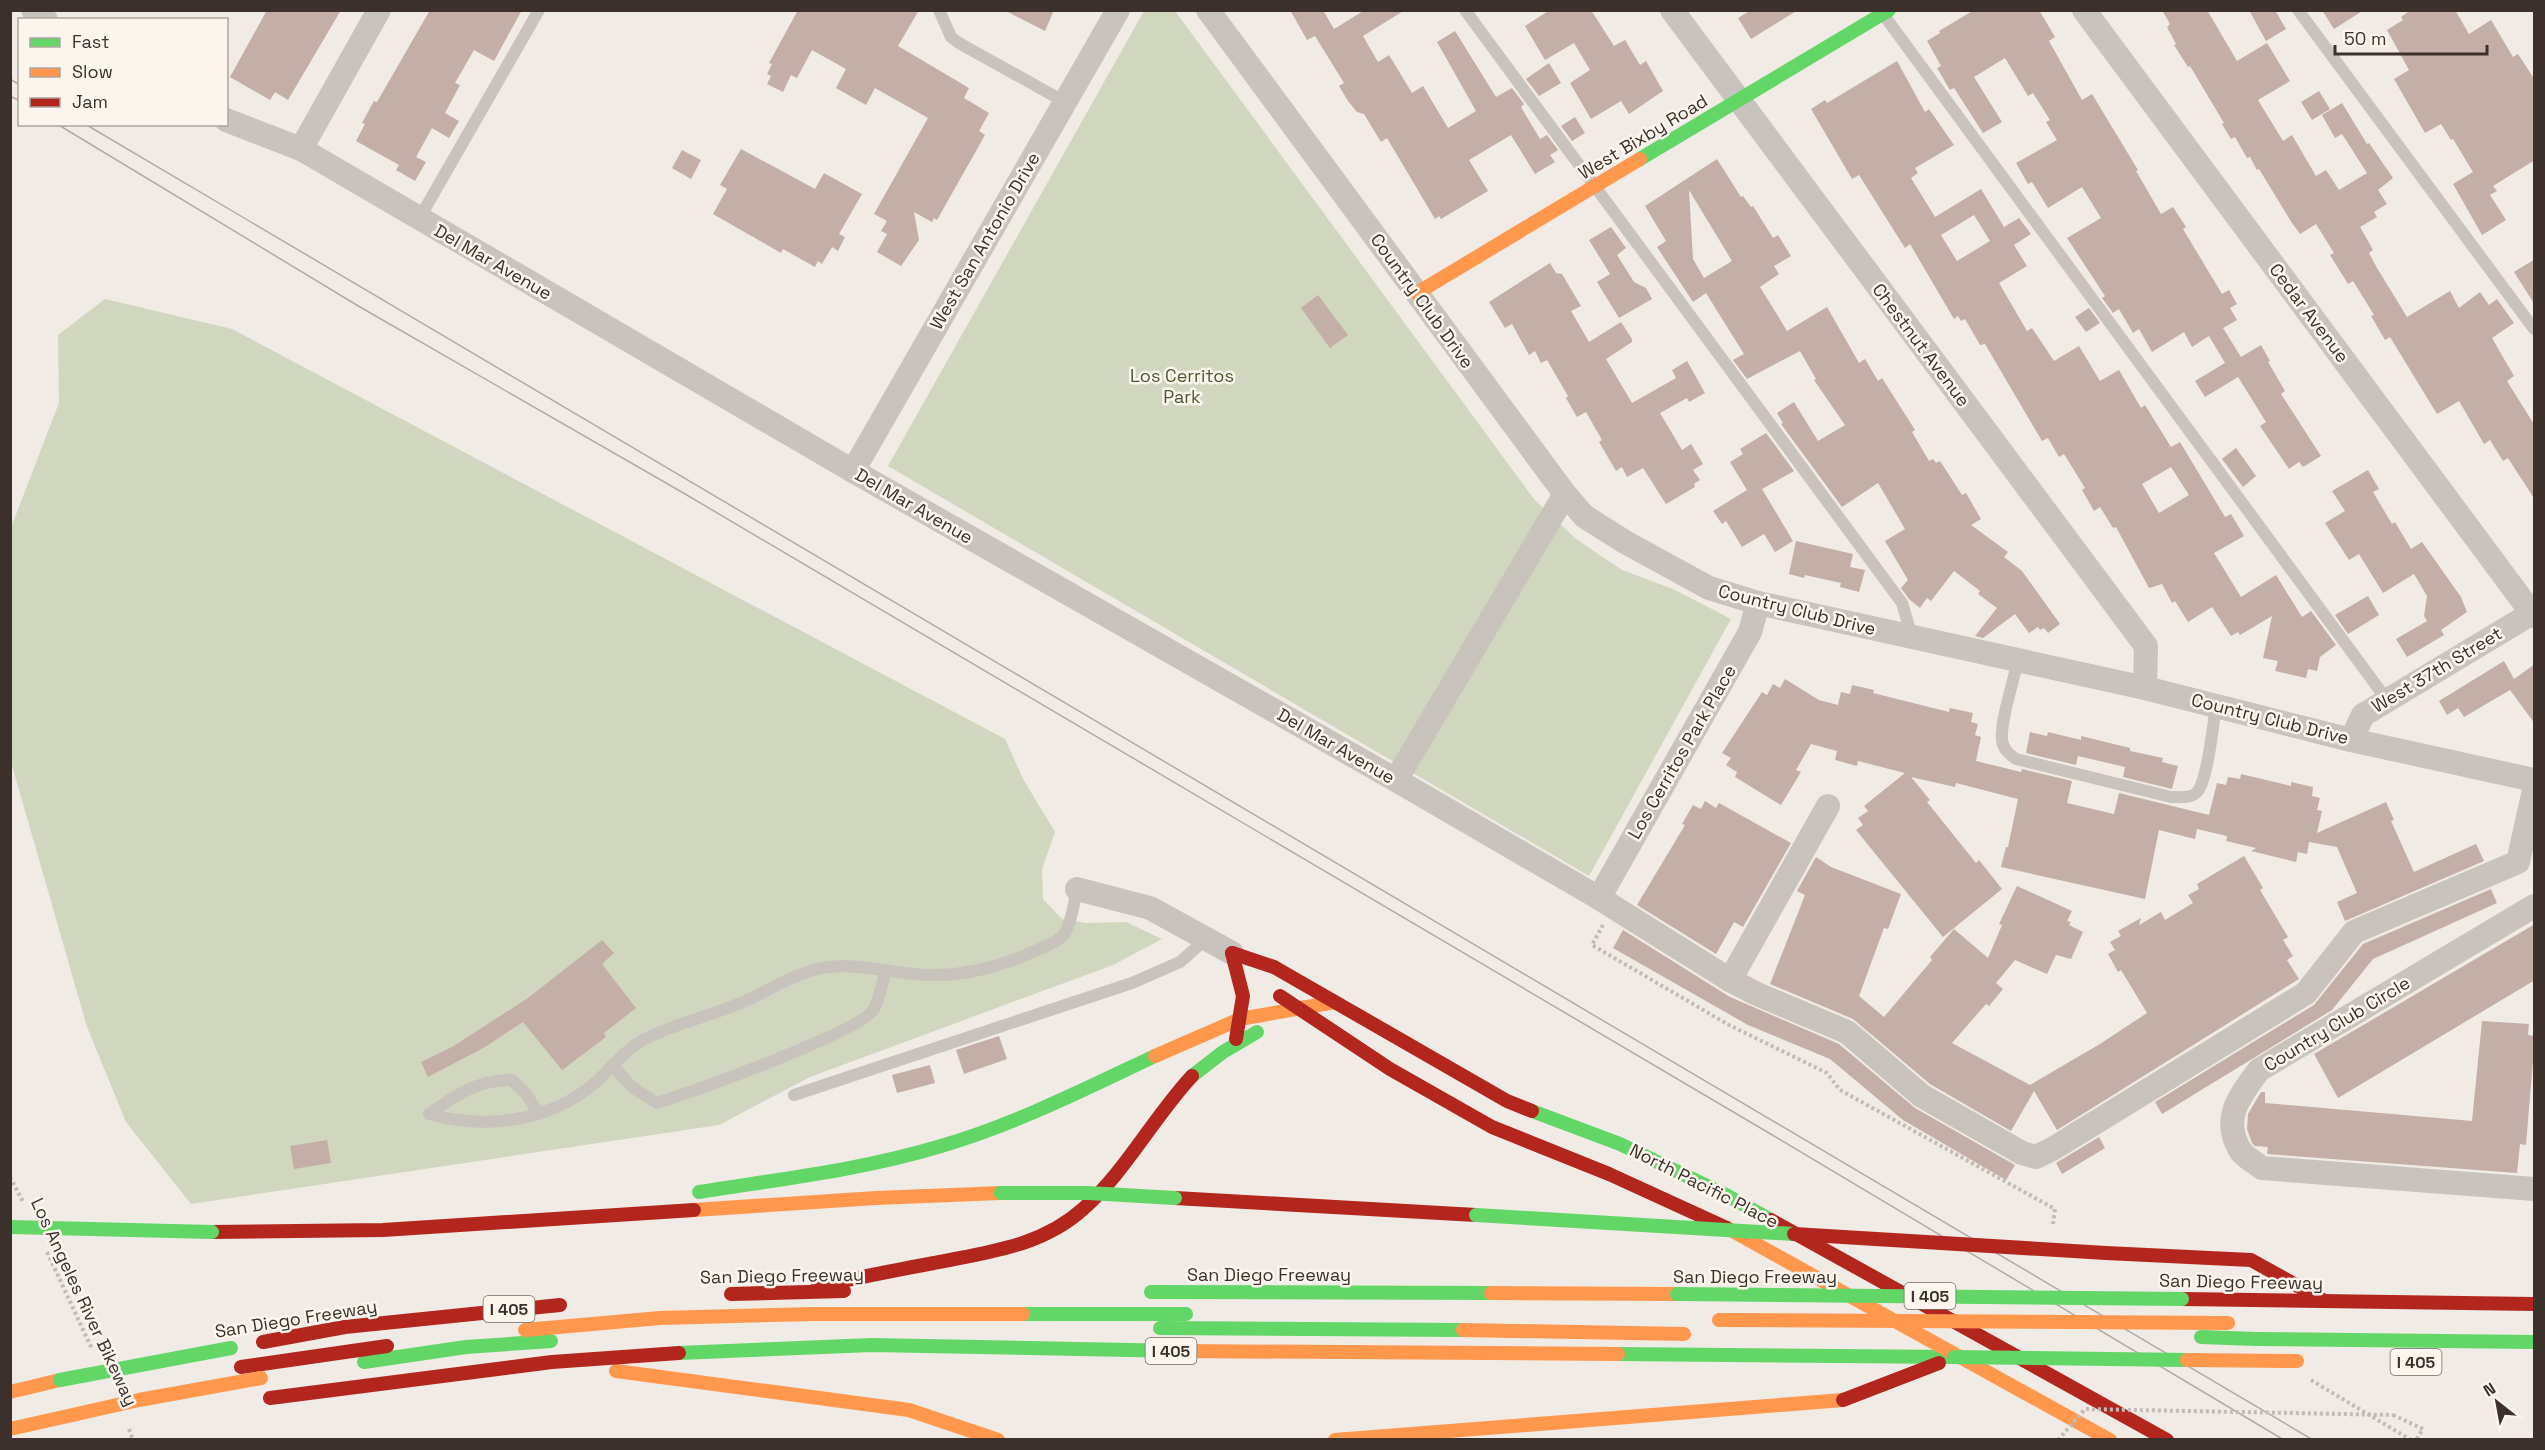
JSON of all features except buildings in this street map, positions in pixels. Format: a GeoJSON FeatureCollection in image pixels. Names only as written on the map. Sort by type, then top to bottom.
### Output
{"type":"FeatureCollection","features":[{"type":"Feature","properties":{"kind":"main road","name":"West Bixby Road"},"geometry":{"type":"LineString","coordinates":[[1417,293],[1884,12]]}},
{"type":"Feature","properties":{"kind":"main road","name":"North Pacific Place"},"geometry":{"type":"LineString","coordinates":[[1232,953],[1256,976]]}},
{"type":"Feature","properties":{"kind":"main road","name":"North Pacific Place"},"geometry":{"type":"LineString","coordinates":[[1232,953],[1274,967],[1507,1101],[1620,1144],[1728,1196],[2167,1440]]}},
{"type":"Feature","properties":{"kind":"main road"},"geometry":{"type":"LineString","coordinates":[[1232,953],[1243,996],[1235,1044]]}},
{"type":"Feature","properties":{"kind":"main road","name":"North Pacific Place"},"geometry":{"type":"LineString","coordinates":[[1273,991],[1298,1010],[1390,1069],[1492,1127],[1609,1174],[1714,1221],[2110,1440]]}},
{"type":"Feature","properties":{"kind":"main road"},"geometry":{"type":"LineString","coordinates":[[635,1215],[701,1191],[882,1162],[979,1135],[1063,1102],[1187,1041],[1240,1019],[1335,1002]]}},
{"type":"Feature","properties":{"kind":"main road"},"geometry":{"type":"LineString","coordinates":[[789,1291],[1013,1247],[1040,1238],[1062,1226],[1091,1202],[1191,1077],[1220,1052],[1298,1010]]}},
{"type":"Feature","properties":{"kind":"main road"},"geometry":{"type":"LineString","coordinates":[[10,1227],[212,1232],[383,1230],[876,1198],[1001,1193],[1088,1193],[2251,1260],[2327,1302]]}},
{"type":"Feature","properties":{"kind":"main road","name":"San Diego Freeway"},"geometry":{"type":"LineString","coordinates":[[718,1295],[789,1291],[860,1292]]}},
{"type":"Feature","properties":{"kind":"main road","name":"San Diego Freeway"},"geometry":{"type":"LineString","coordinates":[[1132,1292],[1677,1294],[2535,1304]]}},
{"type":"Feature","properties":{"kind":"main road","name":"San Diego Freeway"},"geometry":{"type":"LineString","coordinates":[[10,1392],[71,1378],[357,1326],[576,1304]]}},
{"type":"Feature","properties":{"kind":"main road"},"geometry":{"type":"LineString","coordinates":[[236,1368],[406,1343],[660,1318],[932,1313],[1206,1314]]}},
{"type":"Feature","properties":{"kind":"main road"},"geometry":{"type":"LineString","coordinates":[[1336,1315],[1613,1319]]}},
{"type":"Feature","properties":{"kind":"main road"},"geometry":{"type":"LineString","coordinates":[[1713,1320],[2233,1323]]}},
{"type":"Feature","properties":{"kind":"main road"},"geometry":{"type":"LineString","coordinates":[[774,1329],[1050,1327],[1562,1330],[1693,1334]]}},
{"type":"Feature","properties":{"kind":"main road"},"geometry":{"type":"LineString","coordinates":[[2187,1337],[2535,1341]]}},
{"type":"Feature","properties":{"kind":"main road"},"geometry":{"type":"LineString","coordinates":[[1896,1338],[2013,1338]]}},
{"type":"Feature","properties":{"kind":"main road"},"geometry":{"type":"LineString","coordinates":[[10,1429],[140,1400],[261,1378],[466,1347],[561,1341]]}},
{"type":"Feature","properties":{"kind":"main road","name":"I 405"},"geometry":{"type":"LineString","coordinates":[[265,1399],[388,1381],[552,1362],[660,1354],[872,1345],[1085,1350],[2303,1361]]}},
{"type":"Feature","properties":{"kind":"main road"},"geometry":{"type":"LineString","coordinates":[[1335,1440],[1849,1400],[1954,1357]]}},
{"type":"Feature","properties":{"kind":"main road"},"geometry":{"type":"LineString","coordinates":[[552,1362],[823,1400],[875,1404],[946,1421],[998,1440]]}},
{"type":"Feature","properties":{"kind":"main road"},"geometry":{"type":"LineString","coordinates":[[62,1403],[175,1379]]}},
{"type":"Feature","properties":{"kind":"main road"},"geometry":{"type":"LineString","coordinates":[[10,1416],[40,1408]]}},
{"type":"Feature","properties":{"kind":"street"},"geometry":{"type":"LineString","coordinates":[[301,149],[379,10]]}},
{"type":"Feature","properties":{"kind":"street","name":"West San Antonio Drive"},"geometry":{"type":"LineString","coordinates":[[853,471],[1118,10]]}},
{"type":"Feature","properties":{"kind":"street","name":"Country Club Drive"},"geometry":{"type":"LineString","coordinates":[[1208,10],[1565,494],[1584,516],[1625,542],[1709,588],[1758,603],[2145,688],[2351,740],[2535,780]]}},
{"type":"Feature","properties":{"kind":"street","name":"Chestnut Avenue"},"geometry":{"type":"LineString","coordinates":[[1672,10],[2146,646],[2145,688]]}},
{"type":"Feature","properties":{"kind":"street","name":"Cedar Avenue"},"geometry":{"type":"LineString","coordinates":[[2084,10],[2534,614]]}},
{"type":"Feature","properties":{"kind":"street","name":"Del Mar Avenue"},"geometry":{"type":"LineString","coordinates":[[228,121],[301,149],[853,471],[1599,898]]}},
{"type":"Feature","properties":{"kind":"street"},"geometry":{"type":"LineString","coordinates":[[1396,780],[1565,494]]}},
{"type":"Feature","properties":{"kind":"street","name":"Los Cerritos Park Place"},"geometry":{"type":"LineString","coordinates":[[1599,898],[1750,632],[1758,603]]}},
{"type":"Feature","properties":{"kind":"street","name":"West 37th Street"},"geometry":{"type":"LineString","coordinates":[[2351,740],[2363,715],[2534,614]]}},
{"type":"Feature","properties":{"kind":"street"},"geometry":{"type":"LineString","coordinates":[[1599,898],[1730,980],[1757,994],[1847,1032],[1922,1096],[2022,1153],[2036,1157],[2306,993],[2354,932],[2518,862],[2535,790]]}},
{"type":"Feature","properties":{"kind":"street"},"geometry":{"type":"LineString","coordinates":[[1730,980],[1828,806]]}},
{"type":"Feature","properties":{"kind":"street","name":"North Pacific Place"},"geometry":{"type":"LineString","coordinates":[[1077,889],[1150,908],[1232,953]]}},
{"type":"Feature","properties":{"kind":"street","name":"Country Club Circle"},"geometry":{"type":"LineString","coordinates":[[2535,906],[2259,1070],[2236,1101],[2231,1126],[2241,1152],[2262,1168],[2535,1189]]}},
{"type":"Feature","properties":{"kind":"lane"},"geometry":{"type":"LineString","coordinates":[[419,219],[539,10]]}},
{"type":"Feature","properties":{"kind":"lane"},"geometry":{"type":"LineString","coordinates":[[939,10],[951,37],[959,43],[1065,102]]}},
{"type":"Feature","properties":{"kind":"lane"},"geometry":{"type":"LineString","coordinates":[[1465,10],[1902,603],[1912,637]]}},
{"type":"Feature","properties":{"kind":"lane"},"geometry":{"type":"LineString","coordinates":[[2298,10],[2535,329]]}},
{"type":"Feature","properties":{"kind":"lane"},"geometry":{"type":"LineString","coordinates":[[1884,12],[2387,700]]}},
{"type":"Feature","properties":{"kind":"lane"},"geometry":{"type":"LineString","coordinates":[[2018,660],[2002,741],[2007,752],[2016,759],[2171,797],[2188,797],[2198,791],[2205,771],[2216,706]]}},
{"type":"Feature","properties":{"kind":"lane"},"geometry":{"type":"LineString","coordinates":[[539,1114],[526,1094],[512,1080],[493,1079],[455,1096],[429,1114],[447,1119],[480,1122],[539,1114],[557,1108],[596,1082],[628,1050],[643,1040],[745,1001],[806,972],[848,965],[928,975],[970,973],[1022,957],[1051,944],[1064,933],[1077,889]]}},
{"type":"Feature","properties":{"kind":"lane"},"geometry":{"type":"LineString","coordinates":[[794,1095],[1132,982],[1180,962],[1206,939]]}},
{"type":"Feature","properties":{"kind":"lane"},"geometry":{"type":"LineString","coordinates":[[612,1065],[632,1088],[657,1103],[695,1090],[829,1037],[857,1023],[874,1010],[886,970]]}},
{"type":"Feature","properties":{"kind":"path"},"geometry":{"type":"LineString","coordinates":[[1599,898],[1605,921],[1592,945],[1729,1025],[1827,1073],[1840,1090],[2055,1209],[2053,1228]]}},
{"type":"Feature","properties":{"kind":"path","name":"Los Angeles River Bikeway"},"geometry":{"type":"LineString","coordinates":[[10,1177],[24,1203]]}},
{"type":"Feature","properties":{"kind":"path","name":"Los Angeles River Bikeway"},"geometry":{"type":"LineString","coordinates":[[43,1244],[96,1358]]}},
{"type":"Feature","properties":{"kind":"path"},"geometry":{"type":"LineString","coordinates":[[2058,1440],[2085,1408],[2393,1414],[2423,1429],[2414,1440],[2309,1379]]}},
{"type":"Feature","properties":{"kind":"path","name":"Los Angeles River Bikeway"},"geometry":{"type":"LineString","coordinates":[[124,1419],[133,1440]]}},
{"type":"Feature","properties":{"kind":"green space","name":"Los Cerritos Park"},"geometry":{"type":"Polygon","coordinates":[[[1144,11],[1175,11],[1534,499],[1576,539],[1622,570],[1673,589],[1731,619],[1589,876],[888,466],[1144,11]]]}},
{"type":"Feature","properties":{"kind":"green space"},"geometry":{"type":"Polygon","coordinates":[[[105,299],[232,329],[1005,739],[1023,779],[1055,832],[1042,869],[1043,899],[1062,919],[1087,923],[1126,922],[1162,939],[1113,965],[810,1077],[719,1125],[191,1204],[126,1122],[87,1027],[11,762],[10,530],[59,403],[58,335],[105,299]]]}},
{"type":"Feature","properties":{"kind":"tram line"},"geometry":{"type":"LineString","coordinates":[[10,79],[18,84]]}},
{"type":"Feature","properties":{"kind":"tram line"},"geometry":{"type":"LineString","coordinates":[[10,96],[18,100]]}},
{"type":"Feature","properties":{"kind":"tram line"},"geometry":{"type":"LineString","coordinates":[[60,126],[360,307],[680,491],[1769,1133],[2284,1440]]}},
{"type":"Feature","properties":{"kind":"tram line"},"geometry":{"type":"LineString","coordinates":[[88,126],[2313,1440]]}},
{"type":"Feature","properties":{"kind":"traffic: fast"},"geometry":{"type":"LineString","coordinates":[[1640,159],[1889,10]]}},
{"type":"Feature","properties":{"kind":"traffic: fast"},"geometry":{"type":"LineString","coordinates":[[1192,1076],[1223,1052],[1257,1032]]}},
{"type":"Feature","properties":{"kind":"traffic: fast"},"geometry":{"type":"LineString","coordinates":[[699,1192],[851,1168],[941,1146],[1023,1117],[1155,1056]]}},
{"type":"Feature","properties":{"kind":"traffic: fast"},"geometry":{"type":"LineString","coordinates":[[1532,1111],[1620,1144],[1728,1196],[1771,1220]]}},
{"type":"Feature","properties":{"kind":"traffic: fast"},"geometry":{"type":"LineString","coordinates":[[1001,1193],[1088,1193],[1175,1198]]}},
{"type":"Feature","properties":{"kind":"traffic: fast"},"geometry":{"type":"LineString","coordinates":[[1476,1215],[1794,1234]]}},
{"type":"Feature","properties":{"kind":"traffic: fast"},"geometry":{"type":"LineString","coordinates":[[10,1227],[212,1232]]}},
{"type":"Feature","properties":{"kind":"traffic: fast"},"geometry":{"type":"LineString","coordinates":[[1151,1292],[1491,1293]]}},
{"type":"Feature","properties":{"kind":"traffic: fast"},"geometry":{"type":"LineString","coordinates":[[1677,1294],[2182,1299]]}},
{"type":"Feature","properties":{"kind":"traffic: fast"},"geometry":{"type":"LineString","coordinates":[[1023,1314],[1186,1314]]}},
{"type":"Feature","properties":{"kind":"traffic: fast"},"geometry":{"type":"LineString","coordinates":[[1160,1328],[1463,1330]]}},
{"type":"Feature","properties":{"kind":"traffic: fast"},"geometry":{"type":"LineString","coordinates":[[2201,1337],[2256,1339]]}},
{"type":"Feature","properties":{"kind":"traffic: fast"},"geometry":{"type":"LineString","coordinates":[[2256,1339],[2534,1342]]}},
{"type":"Feature","properties":{"kind":"traffic: fast"},"geometry":{"type":"LineString","coordinates":[[364,1362],[466,1347],[551,1341]]}},
{"type":"Feature","properties":{"kind":"traffic: fast"},"geometry":{"type":"LineString","coordinates":[[679,1353],[872,1345],[1180,1351]]}},
{"type":"Feature","properties":{"kind":"traffic: fast"},"geometry":{"type":"LineString","coordinates":[[60,1380],[231,1348]]}},
{"type":"Feature","properties":{"kind":"traffic: fast"},"geometry":{"type":"LineString","coordinates":[[1618,1354],[1954,1357]]}},
{"type":"Feature","properties":{"kind":"traffic: fast"},"geometry":{"type":"LineString","coordinates":[[1954,1357],[2187,1360]]}},
{"type":"Feature","properties":{"kind":"traffic: slow"},"geometry":{"type":"LineString","coordinates":[[1417,293],[1640,159]]}},
{"type":"Feature","properties":{"kind":"traffic: slow"},"geometry":{"type":"LineString","coordinates":[[1155,1056],[1240,1019],[1335,1002]]}},
{"type":"Feature","properties":{"kind":"traffic: slow"},"geometry":{"type":"LineString","coordinates":[[694,1210],[876,1198],[1001,1193]]}},
{"type":"Feature","properties":{"kind":"traffic: slow"},"geometry":{"type":"LineString","coordinates":[[1727,1228],[2110,1440]]}},
{"type":"Feature","properties":{"kind":"traffic: slow"},"geometry":{"type":"LineString","coordinates":[[1491,1293],[1677,1294]]}},
{"type":"Feature","properties":{"kind":"traffic: slow"},"geometry":{"type":"LineString","coordinates":[[525,1330],[660,1318],[815,1314],[1023,1314]]}},
{"type":"Feature","properties":{"kind":"traffic: slow"},"geometry":{"type":"LineString","coordinates":[[1719,1320],[2228,1323]]}},
{"type":"Feature","properties":{"kind":"traffic: slow"},"geometry":{"type":"LineString","coordinates":[[1463,1330],[1684,1334]]}},
{"type":"Feature","properties":{"kind":"traffic: slow"},"geometry":{"type":"LineString","coordinates":[[1180,1351],[1618,1354]]}},
{"type":"Feature","properties":{"kind":"traffic: slow"},"geometry":{"type":"LineString","coordinates":[[2187,1360],[2297,1361]]}},
{"type":"Feature","properties":{"kind":"traffic: slow"},"geometry":{"type":"LineString","coordinates":[[616,1371],[909,1410],[998,1440]]}},
{"type":"Feature","properties":{"kind":"traffic: slow"},"geometry":{"type":"LineString","coordinates":[[10,1429],[139,1400],[261,1378]]}},
{"type":"Feature","properties":{"kind":"traffic: slow"},"geometry":{"type":"LineString","coordinates":[[10,1392],[60,1380]]}},
{"type":"Feature","properties":{"kind":"traffic: slow"},"geometry":{"type":"LineString","coordinates":[[1335,1440],[1843,1400]]}},
{"type":"Feature","properties":{"kind":"traffic: jam"},"geometry":{"type":"LineString","coordinates":[[1232,953],[1274,967],[1507,1101],[1532,1111]]}},
{"type":"Feature","properties":{"kind":"traffic: jam"},"geometry":{"type":"LineString","coordinates":[[1232,953],[1243,996],[1236,1039]]}},
{"type":"Feature","properties":{"kind":"traffic: jam"},"geometry":{"type":"LineString","coordinates":[[1280,996],[1390,1069],[1492,1127],[1609,1174],[1727,1228]]}},
{"type":"Feature","properties":{"kind":"traffic: jam"},"geometry":{"type":"LineString","coordinates":[[818,1286],[1013,1246],[1031,1240],[1067,1222],[1113,1178],[1192,1076]]}},
{"type":"Feature","properties":{"kind":"traffic: jam"},"geometry":{"type":"LineString","coordinates":[[1175,1198],[1476,1215]]}},
{"type":"Feature","properties":{"kind":"traffic: jam"},"geometry":{"type":"LineString","coordinates":[[212,1232],[383,1230],[694,1210]]}},
{"type":"Feature","properties":{"kind":"traffic: jam"},"geometry":{"type":"LineString","coordinates":[[1771,1220],[2167,1440]]}},
{"type":"Feature","properties":{"kind":"traffic: jam"},"geometry":{"type":"LineString","coordinates":[[1794,1234],[2106,1253]]}},
{"type":"Feature","properties":{"kind":"traffic: jam"},"geometry":{"type":"LineString","coordinates":[[2106,1253],[2251,1260],[2323,1300]]}},
{"type":"Feature","properties":{"kind":"traffic: jam"},"geometry":{"type":"LineString","coordinates":[[731,1294],[844,1291]]}},
{"type":"Feature","properties":{"kind":"traffic: jam"},"geometry":{"type":"LineString","coordinates":[[2182,1299],[2534,1304]]}},
{"type":"Feature","properties":{"kind":"traffic: jam"},"geometry":{"type":"LineString","coordinates":[[263,1342],[345,1327],[560,1305]]}},
{"type":"Feature","properties":{"kind":"traffic: jam"},"geometry":{"type":"LineString","coordinates":[[241,1367],[387,1346]]}},
{"type":"Feature","properties":{"kind":"traffic: jam"},"geometry":{"type":"LineString","coordinates":[[270,1398],[552,1362],[679,1353]]}},
{"type":"Feature","properties":{"kind":"traffic: jam"},"geometry":{"type":"LineString","coordinates":[[1843,1400],[1939,1363]]}}]}
